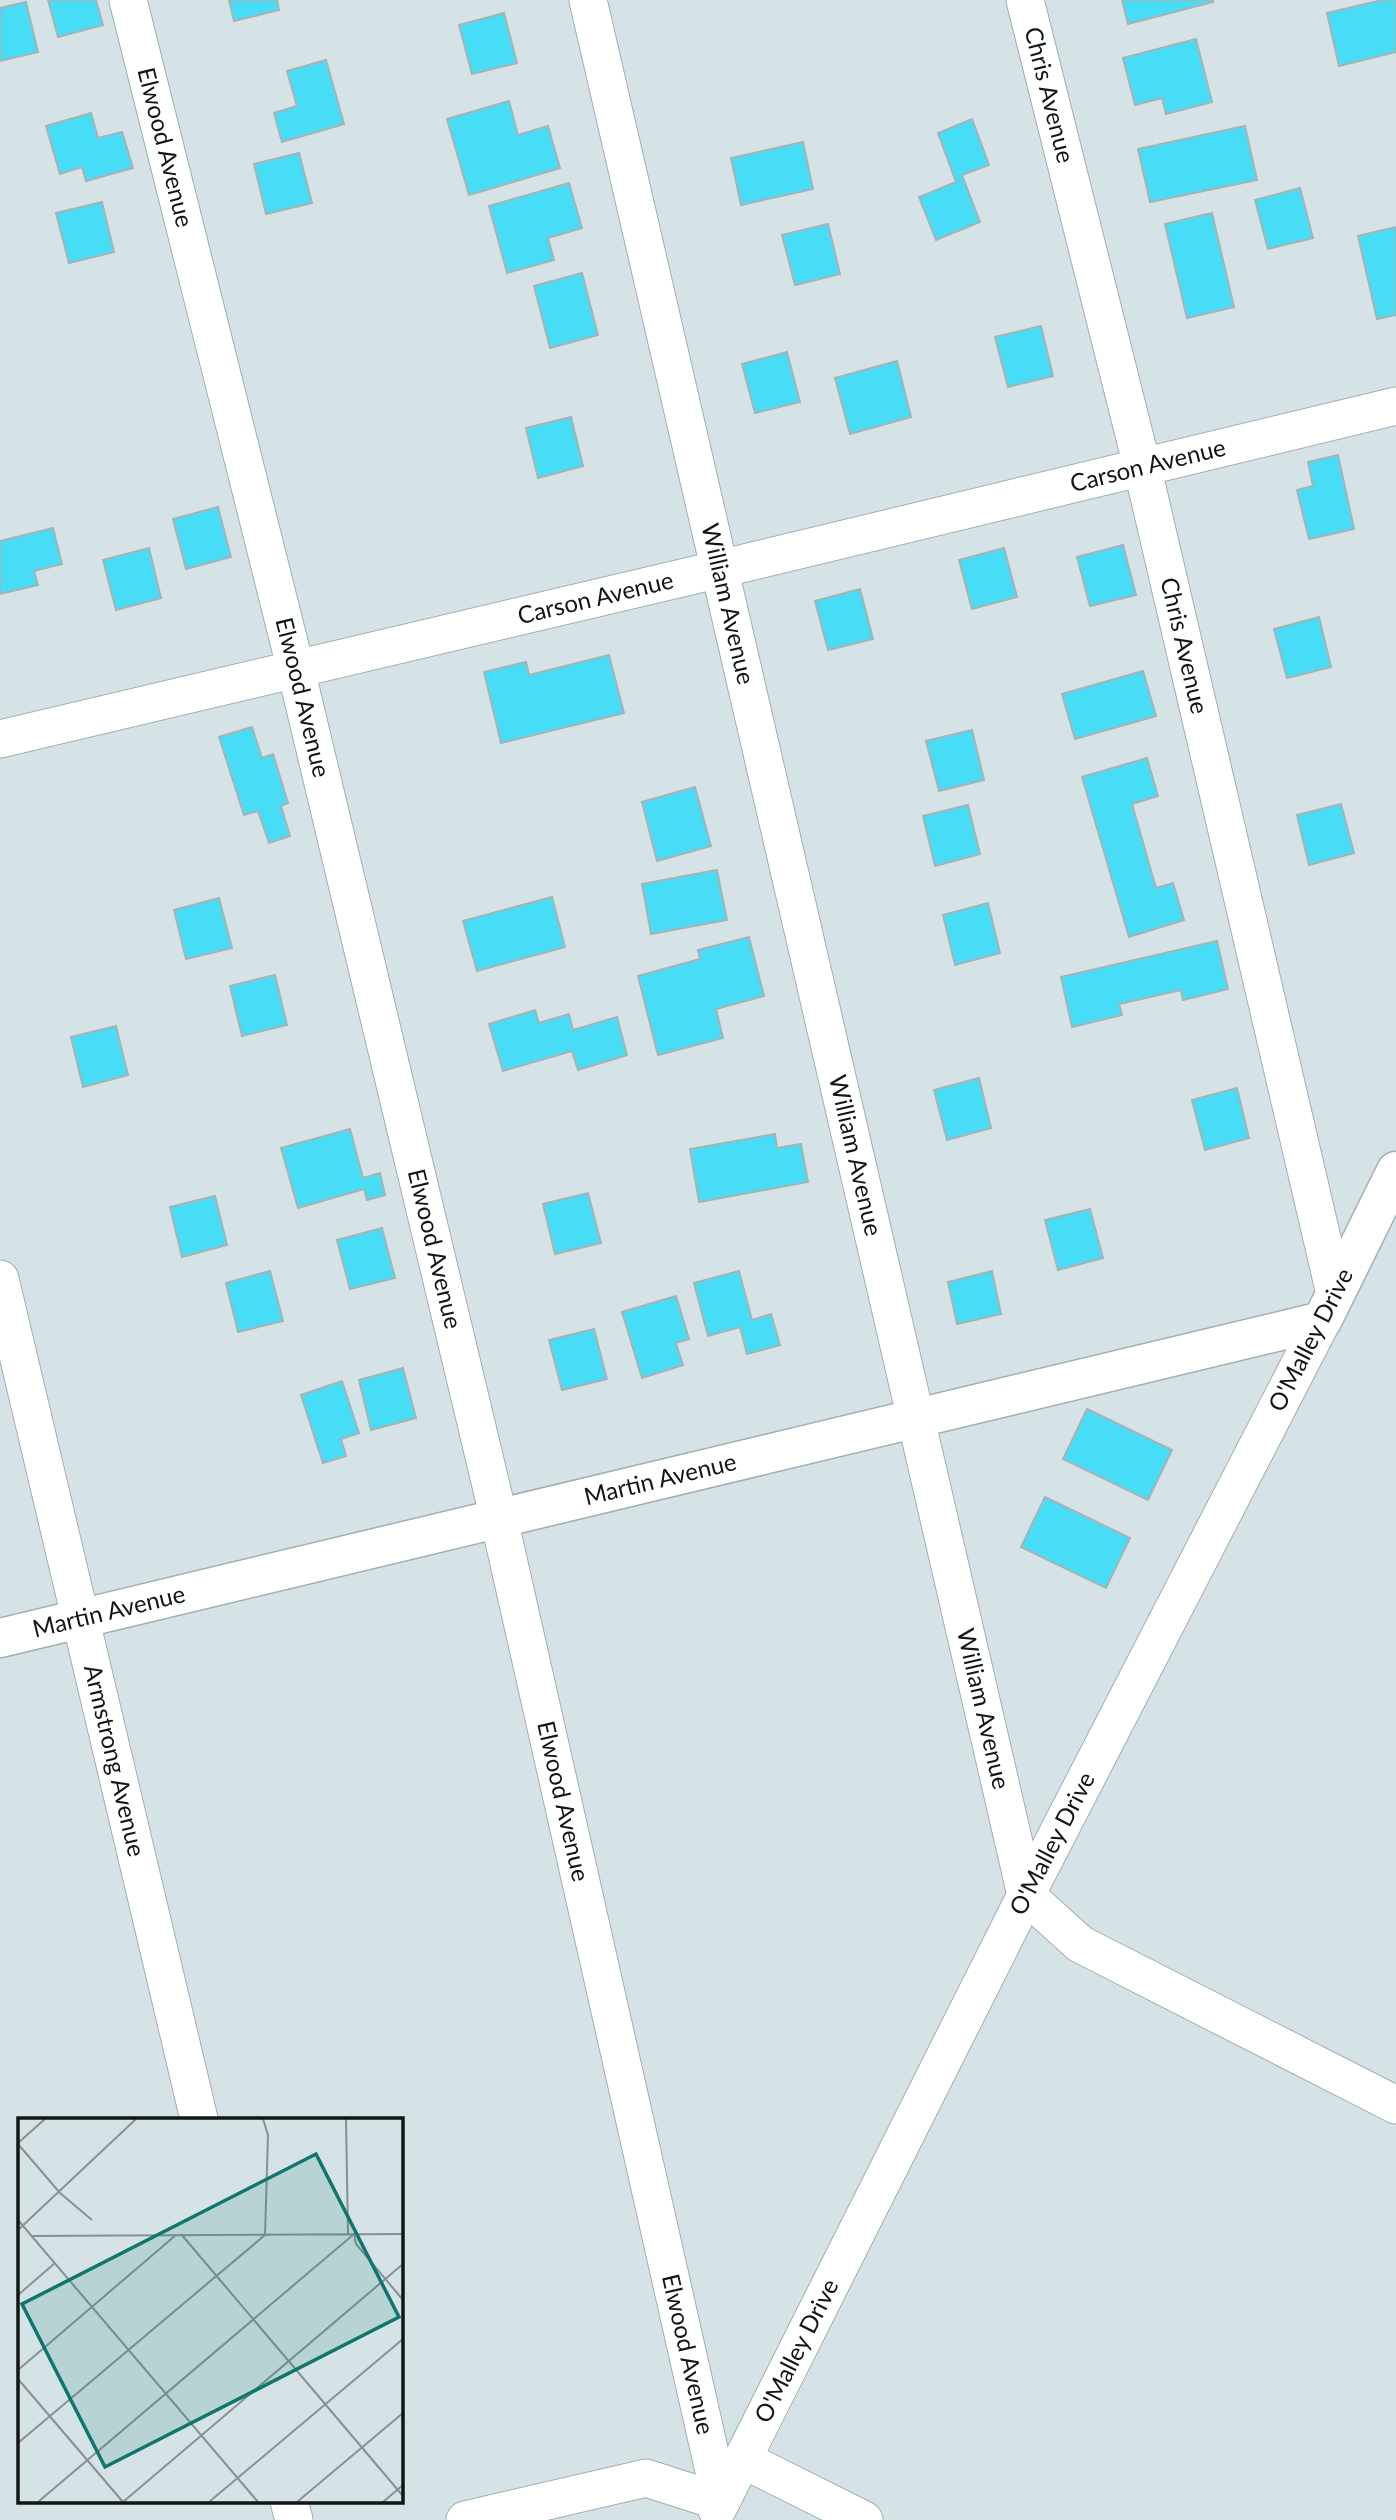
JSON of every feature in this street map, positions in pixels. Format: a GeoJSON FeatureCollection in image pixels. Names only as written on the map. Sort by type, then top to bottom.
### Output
{"type":"FeatureCollection","features":[{"type":"Feature","properties":{"kind":"street","name":"Elwood Avenue"},"geometry":{"type":"LineString","coordinates":[[128,0],[296,670],[499,1519],[716,2511]]}},
{"type":"Feature","properties":{"kind":"street","name":"William Avenue"},"geometry":{"type":"LineString","coordinates":[[589,0],[1026,1895]]}},
{"type":"Feature","properties":{"kind":"street","name":"Chris Avenue"},"geometry":{"type":"LineString","coordinates":[[1026,0],[1142,466],[1328,1308]]}},
{"type":"Feature","properties":{"kind":"street","name":"Carson Avenue"},"geometry":{"type":"LineString","coordinates":[[0,739],[720,569],[1396,405]]}},
{"type":"Feature","properties":{"kind":"street","name":"O'Malley Drive"},"geometry":{"type":"LineString","coordinates":[[716,2511],[1026,1895],[1396,1171]]}},
{"type":"Feature","properties":{"kind":"street","name":"Armstrong Avenue"},"geometry":{"type":"LineString","coordinates":[[0,1279],[199,2118]]}},
{"type":"Feature","properties":{"kind":"street","name":"Martin Avenue"},"geometry":{"type":"LineString","coordinates":[[0,1638],[917,1419],[1328,1308]]}},
{"type":"Feature","properties":{"kind":"street"},"geometry":{"type":"LineString","coordinates":[[1026,1895],[1080,1944],[1396,2105]]}},
{"type":"Feature","properties":{"kind":"street"},"geometry":{"type":"LineString","coordinates":[[743,2459],[864,2520]]}},
{"type":"Feature","properties":{"kind":"street"},"geometry":{"type":"LineString","coordinates":[[465,2520],[646,2478],[716,2511]]}},
{"type":"Feature","properties":{"kind":"street"},"geometry":{"type":"LineString","coordinates":[[289,2502],[294,2520]]}},
{"type":"Feature","properties":{"kind":"building"},"geometry":{"type":"Polygon","coordinates":[[[48,0],[96,0],[103,25],[58,37],[48,0]]]}},
{"type":"Feature","properties":{"kind":"building"},"geometry":{"type":"Polygon","coordinates":[[[229,0],[277,0],[279,10],[234,21],[229,0]]]}},
{"type":"Feature","properties":{"kind":"building"},"geometry":{"type":"Polygon","coordinates":[[[1122,0],[1213,0],[1213,2],[1128,24],[1122,0]]]}},
{"type":"Feature","properties":{"kind":"building"},"geometry":{"type":"Polygon","coordinates":[[[1382,0],[1396,0],[1396,52],[1339,66],[1327,13],[1382,0]]]}},
{"type":"Feature","properties":{"kind":"building"},"geometry":{"type":"Polygon","coordinates":[[[26,2],[38,52],[0,61],[0,8],[26,2]]]}},
{"type":"Feature","properties":{"kind":"building"},"geometry":{"type":"Polygon","coordinates":[[[504,13],[517,63],[472,74],[459,25],[504,13]]]}},
{"type":"Feature","properties":{"kind":"building"},"geometry":{"type":"Polygon","coordinates":[[[1196,39],[1212,102],[1166,114],[1162,98],[1135,105],[1123,58],[1196,39]]]}},
{"type":"Feature","properties":{"kind":"building"},"geometry":{"type":"Polygon","coordinates":[[[326,60],[344,124],[282,142],[274,113],[297,106],[287,71],[326,60]]]}},
{"type":"Feature","properties":{"kind":"building"},"geometry":{"type":"Polygon","coordinates":[[[509,101],[518,135],[548,126],[560,168],[469,195],[447,119],[509,101]]]}},
{"type":"Feature","properties":{"kind":"building"},"geometry":{"type":"Polygon","coordinates":[[[91,113],[98,138],[122,132],[133,168],[86,181],[82,167],[60,174],[46,126],[91,113]]]}},
{"type":"Feature","properties":{"kind":"building"},"geometry":{"type":"Polygon","coordinates":[[[972,119],[989,165],[962,175],[980,222],[936,240],[919,197],[956,182],[938,133],[972,119]]]}},
{"type":"Feature","properties":{"kind":"building"},"geometry":{"type":"Polygon","coordinates":[[[1245,126],[1257,180],[1150,202],[1138,149],[1245,126]]]}},
{"type":"Feature","properties":{"kind":"building"},"geometry":{"type":"Polygon","coordinates":[[[803,142],[813,189],[741,205],[731,158],[803,142]]]}},
{"type":"Feature","properties":{"kind":"building"},"geometry":{"type":"Polygon","coordinates":[[[299,153],[312,203],[266,214],[254,164],[299,153]]]}},
{"type":"Feature","properties":{"kind":"building"},"geometry":{"type":"Polygon","coordinates":[[[569,183],[582,228],[548,238],[554,260],[507,273],[489,206],[569,183]]]}},
{"type":"Feature","properties":{"kind":"building"},"geometry":{"type":"Polygon","coordinates":[[[1300,188],[1313,238],[1268,249],[1255,200],[1300,188]]]}},
{"type":"Feature","properties":{"kind":"building"},"geometry":{"type":"Polygon","coordinates":[[[102,202],[114,252],[69,263],[56,213],[102,202]]]}},
{"type":"Feature","properties":{"kind":"building"},"geometry":{"type":"Polygon","coordinates":[[[1212,213],[1234,307],[1187,318],[1165,224],[1212,213]]]}},
{"type":"Feature","properties":{"kind":"building"},"geometry":{"type":"Polygon","coordinates":[[[828,224],[840,274],[795,285],[782,235],[828,224]]]}},
{"type":"Feature","properties":{"kind":"building"},"geometry":{"type":"Polygon","coordinates":[[[1396,227],[1396,315],[1377,319],[1358,236],[1396,227]]]}},
{"type":"Feature","properties":{"kind":"building"},"geometry":{"type":"Polygon","coordinates":[[[582,273],[598,335],[550,348],[534,286],[582,273]]]}},
{"type":"Feature","properties":{"kind":"building"},"geometry":{"type":"Polygon","coordinates":[[[1041,326],[1053,376],[1008,387],[995,337],[1041,326]]]}},
{"type":"Feature","properties":{"kind":"building"},"geometry":{"type":"Polygon","coordinates":[[[787,352],[800,402],[755,413],[742,364],[787,352]]]}},
{"type":"Feature","properties":{"kind":"building"},"geometry":{"type":"Polygon","coordinates":[[[897,361],[911,417],[850,434],[835,378],[897,361]]]}},
{"type":"Feature","properties":{"kind":"building"},"geometry":{"type":"Polygon","coordinates":[[[571,417],[583,466],[538,478],[526,428],[571,417]]]}},
{"type":"Feature","properties":{"kind":"building"},"geometry":{"type":"Polygon","coordinates":[[[1338,455],[1354,529],[1309,539],[1297,490],[1313,486],[1308,462],[1338,455]]]}},
{"type":"Feature","properties":{"kind":"building"},"geometry":{"type":"Polygon","coordinates":[[[218,507],[231,557],[186,569],[173,519],[218,507]]]}},
{"type":"Feature","properties":{"kind":"building"},"geometry":{"type":"Polygon","coordinates":[[[53,528],[62,564],[34,571],[38,585],[0,594],[0,541],[53,528]]]}},
{"type":"Feature","properties":{"kind":"building"},"geometry":{"type":"Polygon","coordinates":[[[1123,545],[1136,595],[1090,606],[1077,557],[1123,545]]]}},
{"type":"Feature","properties":{"kind":"building"},"geometry":{"type":"Polygon","coordinates":[[[149,548],[161,598],[116,610],[103,560],[149,548]]]}},
{"type":"Feature","properties":{"kind":"building"},"geometry":{"type":"Polygon","coordinates":[[[1004,548],[1017,597],[972,609],[959,560],[1004,548]]]}},
{"type":"Feature","properties":{"kind":"building"},"geometry":{"type":"Polygon","coordinates":[[[860,589],[873,639],[828,650],[815,601],[860,589]]]}},
{"type":"Feature","properties":{"kind":"building"},"geometry":{"type":"Polygon","coordinates":[[[1319,617],[1331,667],[1287,678],[1274,629],[1319,617]]]}},
{"type":"Feature","properties":{"kind":"building"},"geometry":{"type":"Polygon","coordinates":[[[609,655],[624,713],[501,743],[484,672],[526,662],[529,675],[609,655]]]}},
{"type":"Feature","properties":{"kind":"building"},"geometry":{"type":"Polygon","coordinates":[[[1143,671],[1156,716],[1075,739],[1062,694],[1143,671]]]}},
{"type":"Feature","properties":{"kind":"building"},"geometry":{"type":"Polygon","coordinates":[[[252,727],[262,758],[273,754],[288,803],[281,806],[290,836],[269,843],[258,811],[244,815],[219,737],[252,727]]]}},
{"type":"Feature","properties":{"kind":"building"},"geometry":{"type":"Polygon","coordinates":[[[972,730],[984,780],[939,791],[926,741],[972,730]]]}},
{"type":"Feature","properties":{"kind":"building"},"geometry":{"type":"Polygon","coordinates":[[[1147,758],[1158,796],[1132,804],[1156,888],[1173,883],[1184,920],[1129,937],[1082,777],[1147,758]]]}},
{"type":"Feature","properties":{"kind":"building"},"geometry":{"type":"Polygon","coordinates":[[[695,787],[711,846],[657,861],[642,802],[695,787]]]}},
{"type":"Feature","properties":{"kind":"building"},"geometry":{"type":"Polygon","coordinates":[[[1341,804],[1354,853],[1309,865],[1297,815],[1341,804]]]}},
{"type":"Feature","properties":{"kind":"building"},"geometry":{"type":"Polygon","coordinates":[[[968,805],[980,854],[935,866],[923,816],[968,805]]]}},
{"type":"Feature","properties":{"kind":"building"},"geometry":{"type":"Polygon","coordinates":[[[717,870],[727,920],[651,934],[642,884],[717,870]]]}},
{"type":"Feature","properties":{"kind":"building"},"geometry":{"type":"Polygon","coordinates":[[[552,897],[565,947],[477,971],[463,921],[552,897]]]}},
{"type":"Feature","properties":{"kind":"building"},"geometry":{"type":"Polygon","coordinates":[[[219,898],[232,948],[186,959],[174,910],[219,898]]]}},
{"type":"Feature","properties":{"kind":"building"},"geometry":{"type":"Polygon","coordinates":[[[988,903],[1000,953],[955,965],[943,915],[988,903]]]}},
{"type":"Feature","properties":{"kind":"building"},"geometry":{"type":"Polygon","coordinates":[[[749,937],[764,996],[716,1009],[723,1038],[658,1055],[638,976],[700,959],[698,950],[749,937]]]}},
{"type":"Feature","properties":{"kind":"building"},"geometry":{"type":"Polygon","coordinates":[[[1217,941],[1228,989],[1183,1000],[1181,990],[1119,1004],[1122,1015],[1072,1027],[1061,977],[1217,941]]]}},
{"type":"Feature","properties":{"kind":"building"},"geometry":{"type":"Polygon","coordinates":[[[275,975],[287,1025],[242,1036],[230,986],[275,975]]]}},
{"type":"Feature","properties":{"kind":"building"},"geometry":{"type":"Polygon","coordinates":[[[535,1010],[539,1023],[569,1014],[573,1030],[617,1017],[627,1055],[578,1070],[572,1051],[503,1071],[489,1024],[535,1010]]]}},
{"type":"Feature","properties":{"kind":"building"},"geometry":{"type":"Polygon","coordinates":[[[116,1026],[128,1075],[83,1087],[71,1037],[116,1026]]]}},
{"type":"Feature","properties":{"kind":"building"},"geometry":{"type":"Polygon","coordinates":[[[979,1078],[991,1128],[947,1140],[934,1090],[979,1078]]]}},
{"type":"Feature","properties":{"kind":"building"},"geometry":{"type":"Polygon","coordinates":[[[1237,1088],[1249,1138],[1205,1150],[1192,1100],[1237,1088]]]}},
{"type":"Feature","properties":{"kind":"building"},"geometry":{"type":"Polygon","coordinates":[[[350,1129],[363,1178],[380,1173],[385,1195],[367,1200],[364,1189],[298,1208],[281,1148],[350,1129]]]}},
{"type":"Feature","properties":{"kind":"building"},"geometry":{"type":"Polygon","coordinates":[[[775,1134],[777,1148],[801,1144],[808,1182],[699,1202],[690,1149],[775,1134]]]}},
{"type":"Feature","properties":{"kind":"building"},"geometry":{"type":"Polygon","coordinates":[[[588,1193],[601,1243],[555,1254],[543,1204],[588,1193]]]}},
{"type":"Feature","properties":{"kind":"building"},"geometry":{"type":"Polygon","coordinates":[[[215,1196],[227,1245],[182,1257],[170,1207],[215,1196]]]}},
{"type":"Feature","properties":{"kind":"building"},"geometry":{"type":"Polygon","coordinates":[[[1090,1209],[1103,1258],[1058,1270],[1045,1220],[1090,1209]]]}},
{"type":"Feature","properties":{"kind":"building"},"geometry":{"type":"Polygon","coordinates":[[[382,1228],[395,1278],[350,1289],[337,1240],[382,1228]]]}},
{"type":"Feature","properties":{"kind":"building"},"geometry":{"type":"Polygon","coordinates":[[[270,1271],[283,1321],[238,1332],[226,1283],[270,1271]]]}},
{"type":"Feature","properties":{"kind":"building"},"geometry":{"type":"Polygon","coordinates":[[[739,1271],[752,1320],[771,1314],[780,1345],[747,1354],[740,1327],[708,1336],[694,1283],[739,1271]]]}},
{"type":"Feature","properties":{"kind":"building"},"geometry":{"type":"Polygon","coordinates":[[[992,1271],[1001,1314],[957,1324],[948,1282],[992,1271]]]}},
{"type":"Feature","properties":{"kind":"building"},"geometry":{"type":"Polygon","coordinates":[[[676,1296],[689,1339],[676,1343],[683,1365],[642,1378],[622,1312],[676,1296]]]}},
{"type":"Feature","properties":{"kind":"building"},"geometry":{"type":"Polygon","coordinates":[[[594,1329],[607,1379],[562,1390],[549,1340],[594,1329]]]}},
{"type":"Feature","properties":{"kind":"building"},"geometry":{"type":"Polygon","coordinates":[[[403,1368],[416,1418],[371,1430],[359,1380],[403,1368]]]}},
{"type":"Feature","properties":{"kind":"building"},"geometry":{"type":"Polygon","coordinates":[[[342,1381],[359,1433],[341,1439],[346,1456],[323,1463],[301,1395],[342,1381]]]}},
{"type":"Feature","properties":{"kind":"building"},"geometry":{"type":"Polygon","coordinates":[[[1087,1409],[1172,1450],[1148,1500],[1063,1459],[1087,1409]]]}},
{"type":"Feature","properties":{"kind":"building"},"geometry":{"type":"Polygon","coordinates":[[[1045,1497],[1130,1538],[1106,1588],[1021,1547],[1045,1497]]]}}]}
